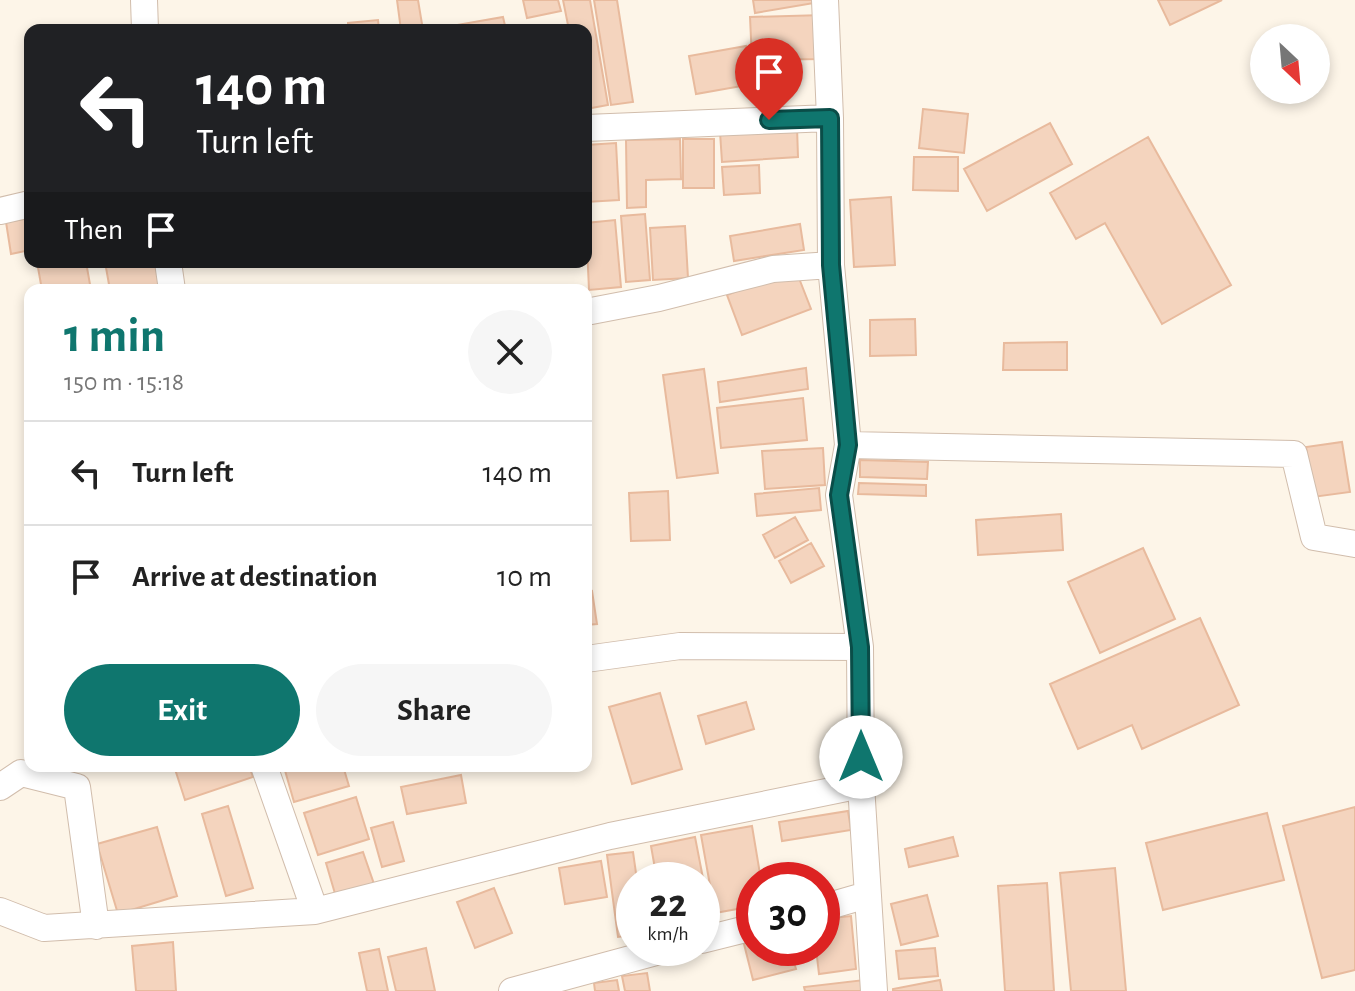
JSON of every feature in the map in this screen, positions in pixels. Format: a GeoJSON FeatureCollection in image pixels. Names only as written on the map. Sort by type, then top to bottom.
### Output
{"type":"FeatureCollection","features":[{"type":"Feature","properties":{"kind":"street"},"geometry":{"type":"LineString","coordinates":[[144,0],[145,24]]}},
{"type":"Feature","properties":{"kind":"street"},"geometry":{"type":"LineString","coordinates":[[825,0],[831,265],[848,445],[839,495],[860,647],[861,785],[874,991]]}},
{"type":"Feature","properties":{"kind":"street"},"geometry":{"type":"LineString","coordinates":[[592,128],[830,118]]}},
{"type":"Feature","properties":{"kind":"street"},"geometry":{"type":"LineString","coordinates":[[0,211],[24,205]]}},
{"type":"Feature","properties":{"kind":"street"},"geometry":{"type":"LineString","coordinates":[[592,311],[659,298],[773,269],[831,265]]}},
{"type":"Feature","properties":{"kind":"street"},"geometry":{"type":"LineString","coordinates":[[848,445],[1294,454],[1314,537],[1355,544]]}},
{"type":"Feature","properties":{"kind":"street"},"geometry":{"type":"LineString","coordinates":[[592,658],[680,646],[860,647]]}},
{"type":"Feature","properties":{"kind":"street"},"geometry":{"type":"LineString","coordinates":[[266,772],[315,911]]}},
{"type":"Feature","properties":{"kind":"street"},"geometry":{"type":"LineString","coordinates":[[0,787],[21,773],[77,787],[96,926]]}},
{"type":"Feature","properties":{"kind":"street"},"geometry":{"type":"LineString","coordinates":[[0,911],[44,928],[315,911],[610,836],[861,785]]}},
{"type":"Feature","properties":{"kind":"street"},"geometry":{"type":"LineString","coordinates":[[840,903],[867,895]]}},
{"type":"Feature","properties":{"kind":"street"},"geometry":{"type":"LineString","coordinates":[[512,991],[616,963]]}},
{"type":"Feature","properties":{"kind":"building"},"geometry":{"type":"Polygon","coordinates":[[[397,0],[418,0],[422,24],[400,24],[397,0]]]}},
{"type":"Feature","properties":{"kind":"building"},"geometry":{"type":"Polygon","coordinates":[[[523,0],[558,0],[561,11],[527,18],[523,0]]]}},
{"type":"Feature","properties":{"kind":"building"},"geometry":{"type":"Polygon","coordinates":[[[563,0],[590,0],[608,105],[592,108],[592,24],[568,24],[563,0]]]}},
{"type":"Feature","properties":{"kind":"building"},"geometry":{"type":"Polygon","coordinates":[[[594,0],[617,0],[633,102],[611,105],[594,0]]]}},
{"type":"Feature","properties":{"kind":"building"},"geometry":{"type":"Polygon","coordinates":[[[753,0],[813,0],[814,3],[755,13],[753,0]]]}},
{"type":"Feature","properties":{"kind":"building"},"geometry":{"type":"Polygon","coordinates":[[[1158,0],[1222,0],[1170,25],[1158,0]]]}},
{"type":"Feature","properties":{"kind":"building"},"geometry":{"type":"Polygon","coordinates":[[[824,15],[825,59],[752,60],[750,17],[824,15]]]}},
{"type":"Feature","properties":{"kind":"building"},"geometry":{"type":"Polygon","coordinates":[[[503,17],[505,24],[463,24],[503,17]]]}},
{"type":"Feature","properties":{"kind":"building"},"geometry":{"type":"Polygon","coordinates":[[[378,20],[378,24],[348,24],[378,20]]]}},
{"type":"Feature","properties":{"kind":"building"},"geometry":{"type":"Polygon","coordinates":[[[746,46],[753,84],[696,94],[689,56],[746,46]]]}},
{"type":"Feature","properties":{"kind":"building"},"geometry":{"type":"Polygon","coordinates":[[[923,109],[968,114],[964,153],[919,148],[923,109]]]}},
{"type":"Feature","properties":{"kind":"building"},"geometry":{"type":"Polygon","coordinates":[[[1050,123],[1072,164],[987,211],[964,169],[1050,123]]]}},
{"type":"Feature","properties":{"kind":"building"},"geometry":{"type":"Polygon","coordinates":[[[797,127],[798,157],[722,162],[720,132],[797,127]]]}},
{"type":"Feature","properties":{"kind":"building"},"geometry":{"type":"Polygon","coordinates":[[[1148,137],[1231,285],[1162,324],[1105,223],[1076,239],[1050,193],[1148,137]]]}},
{"type":"Feature","properties":{"kind":"building"},"geometry":{"type":"Polygon","coordinates":[[[680,139],[681,179],[646,180],[646,207],[627,208],[626,140],[680,139]]]}},
{"type":"Feature","properties":{"kind":"building"},"geometry":{"type":"Polygon","coordinates":[[[683,139],[714,139],[714,188],[683,188],[683,139]]]}},
{"type":"Feature","properties":{"kind":"building"},"geometry":{"type":"Polygon","coordinates":[[[616,143],[619,200],[592,202],[592,145],[616,143]]]}},
{"type":"Feature","properties":{"kind":"building"},"geometry":{"type":"Polygon","coordinates":[[[914,157],[958,157],[958,191],[913,190],[914,157]]]}},
{"type":"Feature","properties":{"kind":"building"},"geometry":{"type":"Polygon","coordinates":[[[759,165],[760,193],[724,195],[722,167],[759,165]]]}},
{"type":"Feature","properties":{"kind":"building"},"geometry":{"type":"Polygon","coordinates":[[[891,197],[895,265],[854,267],[850,200],[891,197]]]}},
{"type":"Feature","properties":{"kind":"building"},"geometry":{"type":"Polygon","coordinates":[[[645,214],[650,280],[626,282],[621,216],[645,214]]]}},
{"type":"Feature","properties":{"kind":"building"},"geometry":{"type":"Polygon","coordinates":[[[24,219],[24,251],[11,254],[6,222],[24,219]]]}},
{"type":"Feature","properties":{"kind":"building"},"geometry":{"type":"Polygon","coordinates":[[[615,220],[621,287],[592,290],[592,284],[589,284],[588,268],[592,268],[592,222],[615,220]]]}},
{"type":"Feature","properties":{"kind":"building"},"geometry":{"type":"Polygon","coordinates":[[[800,224],[804,250],[734,261],[730,236],[800,224]]]}},
{"type":"Feature","properties":{"kind":"building"},"geometry":{"type":"Polygon","coordinates":[[[685,226],[688,278],[653,280],[650,228],[685,226]]]}},
{"type":"Feature","properties":{"kind":"building"},"geometry":{"type":"Polygon","coordinates":[[[38,268],[87,268],[90,284],[41,284],[38,268]]]}},
{"type":"Feature","properties":{"kind":"building"},"geometry":{"type":"Polygon","coordinates":[[[106,268],[157,268],[160,284],[109,284],[106,268]]]}},
{"type":"Feature","properties":{"kind":"building"},"geometry":{"type":"Polygon","coordinates":[[[795,268],[811,309],[742,335],[727,295],[795,268]]]}},
{"type":"Feature","properties":{"kind":"building"},"geometry":{"type":"Polygon","coordinates":[[[915,319],[916,355],[870,356],[870,320],[915,319]]]}},
{"type":"Feature","properties":{"kind":"building"},"geometry":{"type":"Polygon","coordinates":[[[1067,342],[1067,370],[1003,370],[1004,343],[1067,342]]]}},
{"type":"Feature","properties":{"kind":"building"},"geometry":{"type":"Polygon","coordinates":[[[806,368],[808,389],[720,402],[718,382],[806,368]]]}},
{"type":"Feature","properties":{"kind":"building"},"geometry":{"type":"Polygon","coordinates":[[[704,369],[718,473],[677,478],[663,375],[704,369]]]}},
{"type":"Feature","properties":{"kind":"building"},"geometry":{"type":"Polygon","coordinates":[[[803,398],[807,440],[721,448],[717,408],[803,398]]]}},
{"type":"Feature","properties":{"kind":"building"},"geometry":{"type":"Polygon","coordinates":[[[1342,442],[1350,492],[1313,497],[1306,447],[1342,442]]]}},
{"type":"Feature","properties":{"kind":"building"},"geometry":{"type":"Polygon","coordinates":[[[823,448],[825,485],[765,489],[762,451],[823,448]]]}},
{"type":"Feature","properties":{"kind":"building"},"geometry":{"type":"Polygon","coordinates":[[[860,460],[928,462],[927,479],[860,477],[860,460]]]}},
{"type":"Feature","properties":{"kind":"building"},"geometry":{"type":"Polygon","coordinates":[[[859,483],[926,485],[926,496],[858,494],[859,483]]]}},
{"type":"Feature","properties":{"kind":"building"},"geometry":{"type":"Polygon","coordinates":[[[819,488],[821,510],[757,516],[755,494],[819,488]]]}},
{"type":"Feature","properties":{"kind":"building"},"geometry":{"type":"Polygon","coordinates":[[[668,491],[670,540],[631,541],[629,493],[668,491]]]}},
{"type":"Feature","properties":{"kind":"building"},"geometry":{"type":"Polygon","coordinates":[[[1061,514],[1063,550],[978,555],[976,520],[1061,514]]]}},
{"type":"Feature","properties":{"kind":"building"},"geometry":{"type":"Polygon","coordinates":[[[795,517],[808,540],[775,558],[763,535],[795,517]]]}},
{"type":"Feature","properties":{"kind":"building"},"geometry":{"type":"Polygon","coordinates":[[[811,543],[824,566],[791,583],[779,561],[811,543]]]}},
{"type":"Feature","properties":{"kind":"building"},"geometry":{"type":"Polygon","coordinates":[[[1143,548],[1175,619],[1100,653],[1068,582],[1143,548]]]}},
{"type":"Feature","properties":{"kind":"building"},"geometry":{"type":"Polygon","coordinates":[[[592,591],[597,624],[592,624],[592,591]]]}},
{"type":"Feature","properties":{"kind":"building"},"geometry":{"type":"Polygon","coordinates":[[[1200,618],[1239,705],[1142,749],[1132,725],[1078,749],[1050,684],[1200,618]]]}},
{"type":"Feature","properties":{"kind":"building"},"geometry":{"type":"Polygon","coordinates":[[[660,693],[682,769],[632,784],[609,707],[660,693]]]}},
{"type":"Feature","properties":{"kind":"building"},"geometry":{"type":"Polygon","coordinates":[[[746,702],[754,729],[706,744],[698,716],[746,702]]]}},
{"type":"Feature","properties":{"kind":"building"},"geometry":{"type":"Polygon","coordinates":[[[176,772],[251,772],[253,777],[185,800],[176,772]]]}},
{"type":"Feature","properties":{"kind":"building"},"geometry":{"type":"Polygon","coordinates":[[[285,772],[345,772],[349,786],[294,802],[285,772]]]}},
{"type":"Feature","properties":{"kind":"building"},"geometry":{"type":"Polygon","coordinates":[[[461,775],[466,803],[407,814],[401,787],[461,775]]]}},
{"type":"Feature","properties":{"kind":"building"},"geometry":{"type":"Polygon","coordinates":[[[356,797],[369,839],[318,855],[304,813],[356,797]]]}},
{"type":"Feature","properties":{"kind":"building"},"geometry":{"type":"Polygon","coordinates":[[[228,806],[253,888],[226,896],[202,814],[228,806]]]}},
{"type":"Feature","properties":{"kind":"building"},"geometry":{"type":"Polygon","coordinates":[[[1355,807],[1355,970],[1322,978],[1283,826],[1355,807]]]}},
{"type":"Feature","properties":{"kind":"building"},"geometry":{"type":"Polygon","coordinates":[[[848,811],[851,830],[782,841],[779,822],[848,811]]]}},
{"type":"Feature","properties":{"kind":"building"},"geometry":{"type":"Polygon","coordinates":[[[1267,813],[1284,880],[1163,910],[1146,843],[1267,813]]]}},
{"type":"Feature","properties":{"kind":"building"},"geometry":{"type":"Polygon","coordinates":[[[393,822],[404,861],[382,867],[371,828],[393,822]]]}},
{"type":"Feature","properties":{"kind":"building"},"geometry":{"type":"Polygon","coordinates":[[[752,826],[758,862],[736,862],[736,909],[720,912],[720,862],[706,862],[701,835],[752,826]]]}},
{"type":"Feature","properties":{"kind":"building"},"geometry":{"type":"Polygon","coordinates":[[[157,827],[177,896],[118,914],[97,844],[157,827]]]}},
{"type":"Feature","properties":{"kind":"building"},"geometry":{"type":"Polygon","coordinates":[[[695,837],[700,862],[654,862],[651,846],[695,837]]]}},
{"type":"Feature","properties":{"kind":"building"},"geometry":{"type":"Polygon","coordinates":[[[953,837],[958,856],[909,867],[905,849],[953,837]]]}},
{"type":"Feature","properties":{"kind":"building"},"geometry":{"type":"Polygon","coordinates":[[[363,852],[374,884],[336,897],[326,863],[363,852]]]}},
{"type":"Feature","properties":{"kind":"building"},"geometry":{"type":"Polygon","coordinates":[[[633,852],[634,862],[616,862],[616,922],[607,855],[633,852]]]}},
{"type":"Feature","properties":{"kind":"building"},"geometry":{"type":"Polygon","coordinates":[[[601,861],[607,897],[565,904],[559,868],[601,861]]]}},
{"type":"Feature","properties":{"kind":"building"},"geometry":{"type":"Polygon","coordinates":[[[1115,868],[1126,991],[1071,991],[1060,873],[1115,868]]]}},
{"type":"Feature","properties":{"kind":"building"},"geometry":{"type":"Polygon","coordinates":[[[1047,883],[1054,991],[1005,991],[998,886],[1047,883]]]}},
{"type":"Feature","properties":{"kind":"building"},"geometry":{"type":"Polygon","coordinates":[[[494,888],[512,933],[475,948],[457,902],[494,888]]]}},
{"type":"Feature","properties":{"kind":"building"},"geometry":{"type":"Polygon","coordinates":[[[927,895],[938,936],[901,945],[891,904],[927,895]]]}},
{"type":"Feature","properties":{"kind":"building"},"geometry":{"type":"Polygon","coordinates":[[[851,916],[856,969],[819,974],[818,966],[840,966],[840,917],[851,916]]]}},
{"type":"Feature","properties":{"kind":"building"},"geometry":{"type":"Polygon","coordinates":[[[173,942],[176,991],[136,991],[132,946],[173,942]]]}},
{"type":"Feature","properties":{"kind":"building"},"geometry":{"type":"Polygon","coordinates":[[[426,948],[435,991],[396,991],[388,957],[426,948]]]}},
{"type":"Feature","properties":{"kind":"building"},"geometry":{"type":"Polygon","coordinates":[[[935,948],[938,976],[899,979],[896,951],[935,948]]]}},
{"type":"Feature","properties":{"kind":"building"},"geometry":{"type":"Polygon","coordinates":[[[379,949],[388,991],[367,991],[359,953],[379,949]]]}},
{"type":"Feature","properties":{"kind":"building"},"geometry":{"type":"Polygon","coordinates":[[[750,966],[795,966],[796,969],[753,980],[750,966]]]}},
{"type":"Feature","properties":{"kind":"building"},"geometry":{"type":"Polygon","coordinates":[[[647,973],[650,991],[625,991],[622,976],[647,973]]]}},
{"type":"Feature","properties":{"kind":"building"},"geometry":{"type":"Polygon","coordinates":[[[617,980],[619,991],[595,991],[594,983],[617,980]]]}},
{"type":"Feature","properties":{"kind":"building"},"geometry":{"type":"Polygon","coordinates":[[[864,980],[865,991],[805,991],[804,987],[864,980]]]}},
{"type":"Feature","properties":{"kind":"building"},"geometry":{"type":"Polygon","coordinates":[[[940,980],[942,991],[893,991],[893,989],[940,980]]]}},
{"type":"Feature","properties":{"kind":"route"},"geometry":{"type":"LineString","coordinates":[[769,120],[830,118],[831,265],[848,445],[839,495],[860,647],[861,757]]}}]}
